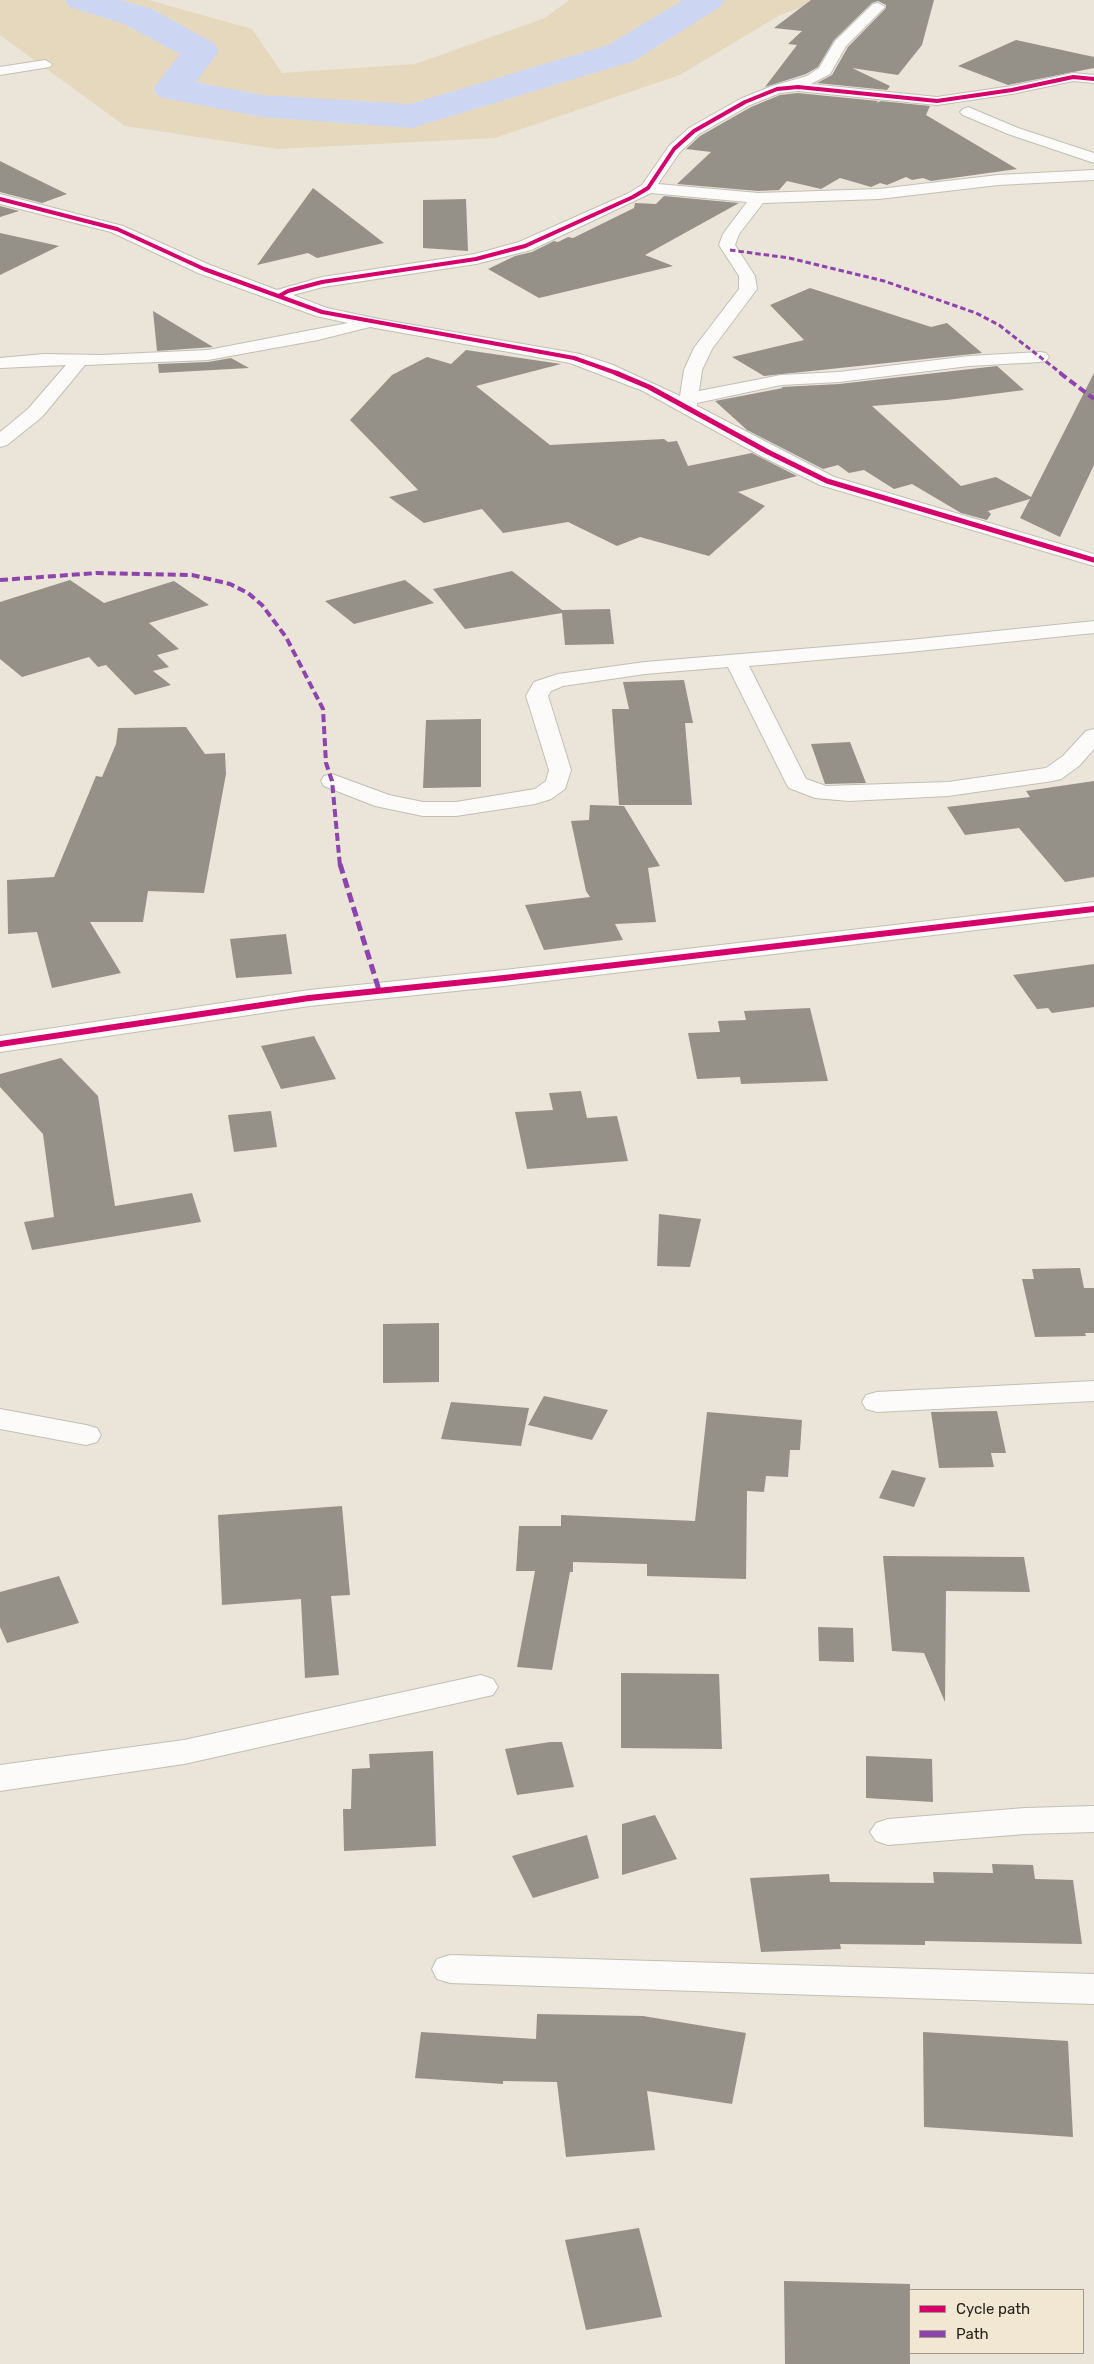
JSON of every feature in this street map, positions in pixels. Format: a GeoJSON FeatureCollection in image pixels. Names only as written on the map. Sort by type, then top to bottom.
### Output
{"type":"FeatureCollection","features":[{"type":"Feature","properties":{"kind":"street"},"geometry":{"type":"LineString","coordinates":[[279,296],[288,291],[322,282],[501,253],[567,228],[648,188],[674,149],[694,131],[745,102],[812,79],[825,71],[840,44],[878,7]]}},
{"type":"Feature","properties":{"kind":"street"},"geometry":{"type":"LineString","coordinates":[[0,71],[45,64]]}},
{"type":"Feature","properties":{"kind":"street"},"geometry":{"type":"LineString","coordinates":[[787,87],[936,101],[1012,90],[1073,77],[1094,79]]}},
{"type":"Feature","properties":{"kind":"street"},"geometry":{"type":"LineString","coordinates":[[968,112],[1013,131],[1094,158]]}},
{"type":"Feature","properties":{"kind":"street"},"geometry":{"type":"LineString","coordinates":[[648,188],[758,198],[879,194],[998,180],[1094,175]]}},
{"type":"Feature","properties":{"kind":"street"},"geometry":{"type":"LineString","coordinates":[[688,403],[693,370],[703,348],[748,289],[747,276],[727,245],[732,234],[758,198]]}},
{"type":"Feature","properties":{"kind":"street"},"geometry":{"type":"LineString","coordinates":[[0,199],[118,229],[204,269],[322,312],[574,358],[607,369],[688,403],[796,467],[827,480],[1094,560]]}},
{"type":"Feature","properties":{"kind":"street"},"geometry":{"type":"LineString","coordinates":[[0,363],[44,359],[208,355],[318,335],[370,322]]}},
{"type":"Feature","properties":{"kind":"street"},"geometry":{"type":"LineString","coordinates":[[688,403],[781,380],[838,377],[969,361],[1040,357]]}},
{"type":"Feature","properties":{"kind":"street"},"geometry":{"type":"LineString","coordinates":[[3,435],[35,413],[81,359]]}},
{"type":"Feature","properties":{"kind":"street"},"geometry":{"type":"LineString","coordinates":[[332,781],[383,801],[423,809],[456,809],[527,799],[543,794],[557,784],[560,770],[537,696],[542,686],[558,680],[576,676],[645,668],[736,661],[1094,626]]}},
{"type":"Feature","properties":{"kind":"street"},"geometry":{"type":"LineString","coordinates":[[736,661],[797,783],[823,792],[849,794],[948,788],[1053,774],[1071,761],[1094,736]]}},
{"type":"Feature","properties":{"kind":"street"},"geometry":{"type":"LineString","coordinates":[[0,1044],[309,998],[504,978],[1094,909]]}},
{"type":"Feature","properties":{"kind":"street"},"geometry":{"type":"LineString","coordinates":[[877,1402],[1094,1391]]}},
{"type":"Feature","properties":{"kind":"street"},"geometry":{"type":"LineString","coordinates":[[0,1419],[86,1435]]}},
{"type":"Feature","properties":{"kind":"street"},"geometry":{"type":"LineString","coordinates":[[0,1778],[13,1778],[184,1752],[481,1687]]}},
{"type":"Feature","properties":{"kind":"street"},"geometry":{"type":"LineString","coordinates":[[888,1832],[1025,1821],[1094,1819]]}},
{"type":"Feature","properties":{"kind":"street"},"geometry":{"type":"LineString","coordinates":[[450,1969],[1094,1989]]}},
{"type":"Feature","properties":{"kind":"shaded area"},"geometry":{"type":"Polygon","coordinates":[[[0,0],[148,0],[252,29],[282,73],[415,64],[545,18],[569,0],[823,0],[780,15],[680,75],[495,138],[277,149],[125,126],[0,35],[0,0]]]}},
{"type":"Feature","properties":{"kind":"building"},"geometry":{"type":"Polygon","coordinates":[[[811,0],[934,0],[922,45],[898,75],[852,68],[890,86],[887,90],[817,83],[832,75],[848,47],[886,8],[886,5],[878,1],[872,3],[834,40],[818,67],[806,74],[765,87],[797,45],[788,44],[802,31],[774,28],[811,0]]]}},
{"type":"Feature","properties":{"kind":"building"},"geometry":{"type":"Polygon","coordinates":[[[1016,40],[1094,57],[1094,68],[1008,85],[958,66],[1016,40]]]}},
{"type":"Feature","properties":{"kind":"building"},"geometry":{"type":"Polygon","coordinates":[[[798,93],[878,101],[876,103],[881,101],[930,106],[926,115],[1017,169],[931,181],[923,178],[912,180],[906,177],[887,185],[880,183],[871,187],[840,178],[821,189],[787,181],[779,190],[758,191],[677,184],[711,152],[686,149],[700,136],[751,107],[780,95],[798,93]]]}},
{"type":"Feature","properties":{"kind":"building"},"geometry":{"type":"Polygon","coordinates":[[[0,161],[67,194],[42,203],[0,192],[0,161]]]}},
{"type":"Feature","properties":{"kind":"building"},"geometry":{"type":"Polygon","coordinates":[[[313,188],[384,243],[317,258],[308,253],[257,265],[313,188]]]}},
{"type":"Feature","properties":{"kind":"building"},"geometry":{"type":"Polygon","coordinates":[[[664,196],[739,203],[645,255],[673,266],[539,298],[488,269],[515,256],[532,252],[554,241],[558,242],[568,237],[573,238],[634,208],[635,203],[656,204],[664,196]]]}},
{"type":"Feature","properties":{"kind":"building"},"geometry":{"type":"Polygon","coordinates":[[[466,199],[468,251],[423,248],[423,200],[466,199]]]}},
{"type":"Feature","properties":{"kind":"building"},"geometry":{"type":"Polygon","coordinates":[[[0,206],[19,211],[0,217],[0,206]]]}},
{"type":"Feature","properties":{"kind":"building"},"geometry":{"type":"Polygon","coordinates":[[[0,233],[59,246],[0,275],[0,233]]]}},
{"type":"Feature","properties":{"kind":"building"},"geometry":{"type":"Polygon","coordinates":[[[810,288],[931,327],[947,323],[982,353],[764,376],[732,357],[804,340],[770,305],[810,288]]]}},
{"type":"Feature","properties":{"kind":"building"},"geometry":{"type":"Polygon","coordinates":[[[153,311],[213,347],[157,351],[153,311]]]}},
{"type":"Feature","properties":{"kind":"building"},"geometry":{"type":"Polygon","coordinates":[[[466,350],[561,364],[476,386],[550,445],[664,439],[668,442],[677,441],[688,466],[752,453],[797,476],[738,492],[765,506],[709,556],[640,537],[617,546],[568,522],[503,533],[482,509],[424,523],[389,497],[418,490],[350,420],[392,375],[427,357],[451,364],[466,350]]]}},
{"type":"Feature","properties":{"kind":"building"},"geometry":{"type":"Polygon","coordinates":[[[231,358],[249,368],[159,373],[158,364],[208,362],[231,358]]]}},
{"type":"Feature","properties":{"kind":"building"},"geometry":{"type":"Polygon","coordinates":[[[997,366],[1024,390],[947,400],[872,406],[961,486],[996,477],[1031,497],[1094,373],[1094,465],[1060,537],[1020,518],[1030,499],[988,511],[991,514],[987,520],[961,513],[912,484],[894,489],[864,470],[849,473],[838,465],[823,469],[747,430],[715,401],[783,388],[781,387],[839,384],[997,366]]]}},
{"type":"Feature","properties":{"kind":"building"},"geometry":{"type":"Polygon","coordinates":[[[512,571],[562,610],[610,609],[614,644],[565,645],[562,613],[465,629],[433,589],[512,571]]]}},
{"type":"Feature","properties":{"kind":"building"},"geometry":{"type":"Polygon","coordinates":[[[70,580],[104,603],[174,581],[209,605],[149,623],[179,649],[157,655],[169,667],[153,671],[171,685],[135,695],[106,665],[98,667],[89,657],[22,677],[0,659],[0,602],[70,580]]]}},
{"type":"Feature","properties":{"kind":"building"},"geometry":{"type":"Polygon","coordinates":[[[405,580],[434,603],[354,624],[325,601],[405,580]]]}},
{"type":"Feature","properties":{"kind":"building"},"geometry":{"type":"Polygon","coordinates":[[[684,680],[693,723],[685,723],[692,805],[619,805],[612,709],[629,709],[623,682],[684,680]]]}},
{"type":"Feature","properties":{"kind":"building"},"geometry":{"type":"Polygon","coordinates":[[[481,719],[481,787],[423,788],[426,720],[481,719]]]}},
{"type":"Feature","properties":{"kind":"building"},"geometry":{"type":"Polygon","coordinates":[[[186,727],[205,754],[225,753],[226,774],[204,893],[148,891],[143,922],[90,922],[121,973],[52,988],[37,932],[8,934],[7,880],[54,877],[96,776],[102,777],[116,744],[118,728],[186,727]]]}},
{"type":"Feature","properties":{"kind":"building"},"geometry":{"type":"Polygon","coordinates":[[[850,742],[866,783],[825,784],[811,744],[850,742]]]}},
{"type":"Feature","properties":{"kind":"building"},"geometry":{"type":"Polygon","coordinates":[[[1094,781],[1094,877],[1065,882],[1019,828],[965,835],[947,807],[1030,797],[1026,791],[1094,781]]]}},
{"type":"Feature","properties":{"kind":"building"},"geometry":{"type":"Polygon","coordinates":[[[590,805],[624,806],[660,866],[648,868],[656,922],[615,924],[623,940],[544,950],[525,905],[590,897],[586,891],[571,821],[589,820],[590,805]]]}},
{"type":"Feature","properties":{"kind":"building"},"geometry":{"type":"Polygon","coordinates":[[[286,934],[292,974],[236,978],[230,939],[286,934]]]}},
{"type":"Feature","properties":{"kind":"building"},"geometry":{"type":"Polygon","coordinates":[[[1094,964],[1094,1007],[1052,1013],[1048,1008],[1037,1009],[1013,975],[1094,964]]]}},
{"type":"Feature","properties":{"kind":"building"},"geometry":{"type":"Polygon","coordinates":[[[810,1008],[828,1081],[741,1084],[740,1077],[697,1079],[688,1033],[720,1032],[718,1021],[746,1020],[744,1011],[810,1008]]]}},
{"type":"Feature","properties":{"kind":"building"},"geometry":{"type":"Polygon","coordinates":[[[314,1036],[336,1079],[281,1089],[261,1046],[314,1036]]]}},
{"type":"Feature","properties":{"kind":"building"},"geometry":{"type":"Polygon","coordinates":[[[61,1058],[98,1096],[115,1206],[192,1193],[201,1222],[32,1250],[24,1222],[54,1217],[43,1134],[0,1087],[0,1074],[61,1058]]]}},
{"type":"Feature","properties":{"kind":"building"},"geometry":{"type":"Polygon","coordinates":[[[581,1091],[587,1118],[617,1116],[628,1161],[527,1169],[515,1112],[553,1110],[549,1093],[581,1091]]]}},
{"type":"Feature","properties":{"kind":"building"},"geometry":{"type":"Polygon","coordinates":[[[271,1111],[277,1147],[234,1152],[228,1115],[271,1111]]]}},
{"type":"Feature","properties":{"kind":"building"},"geometry":{"type":"Polygon","coordinates":[[[659,1214],[701,1219],[690,1267],[657,1266],[659,1214]]]}},
{"type":"Feature","properties":{"kind":"building"},"geometry":{"type":"Polygon","coordinates":[[[1080,1268],[1084,1288],[1094,1288],[1094,1333],[1085,1333],[1086,1336],[1035,1337],[1022,1279],[1034,1279],[1032,1269],[1080,1268]]]}},
{"type":"Feature","properties":{"kind":"building"},"geometry":{"type":"Polygon","coordinates":[[[439,1323],[439,1382],[383,1383],[383,1324],[439,1323]]]}},
{"type":"Feature","properties":{"kind":"building"},"geometry":{"type":"Polygon","coordinates":[[[544,1396],[608,1410],[592,1440],[528,1425],[544,1396]]]}},
{"type":"Feature","properties":{"kind":"building"},"geometry":{"type":"Polygon","coordinates":[[[451,1402],[529,1408],[521,1446],[441,1439],[451,1402]]]}},
{"type":"Feature","properties":{"kind":"building"},"geometry":{"type":"Polygon","coordinates":[[[997,1411],[1006,1453],[991,1453],[994,1467],[939,1468],[931,1412],[997,1411]]]}},
{"type":"Feature","properties":{"kind":"building"},"geometry":{"type":"Polygon","coordinates":[[[707,1412],[802,1420],[800,1450],[790,1450],[788,1477],[766,1476],[764,1492],[747,1491],[746,1579],[647,1576],[647,1564],[573,1562],[573,1572],[570,1572],[552,1670],[517,1667],[535,1571],[516,1571],[519,1526],[561,1526],[561,1515],[695,1521],[707,1412]]]}},
{"type":"Feature","properties":{"kind":"building"},"geometry":{"type":"Polygon","coordinates":[[[892,1470],[926,1478],[914,1507],[879,1498],[892,1470]]]}},
{"type":"Feature","properties":{"kind":"building"},"geometry":{"type":"Polygon","coordinates":[[[342,1506],[350,1595],[331,1596],[339,1675],[305,1678],[301,1599],[222,1605],[218,1515],[342,1506]]]}},
{"type":"Feature","properties":{"kind":"building"},"geometry":{"type":"Polygon","coordinates":[[[883,1556],[1024,1557],[1030,1592],[946,1591],[945,1702],[924,1653],[892,1651],[883,1556]]]}},
{"type":"Feature","properties":{"kind":"building"},"geometry":{"type":"Polygon","coordinates":[[[59,1576],[79,1623],[7,1643],[0,1627],[0,1592],[59,1576]]]}},
{"type":"Feature","properties":{"kind":"building"},"geometry":{"type":"Polygon","coordinates":[[[818,1627],[853,1628],[854,1662],[819,1661],[818,1627]]]}},
{"type":"Feature","properties":{"kind":"building"},"geometry":{"type":"Polygon","coordinates":[[[621,1673],[719,1674],[722,1749],[621,1748],[621,1673]]]}},
{"type":"Feature","properties":{"kind":"building"},"geometry":{"type":"Polygon","coordinates":[[[562,1742],[574,1787],[517,1795],[505,1749],[562,1742]]]}},
{"type":"Feature","properties":{"kind":"building"},"geometry":{"type":"Polygon","coordinates":[[[433,1751],[436,1846],[344,1851],[343,1809],[351,1809],[352,1769],[370,1768],[369,1754],[433,1751]]]}},
{"type":"Feature","properties":{"kind":"building"},"geometry":{"type":"Polygon","coordinates":[[[866,1756],[932,1759],[933,1802],[866,1798],[866,1756]]]}},
{"type":"Feature","properties":{"kind":"building"},"geometry":{"type":"Polygon","coordinates":[[[655,1815],[677,1859],[622,1875],[622,1824],[655,1815]]]}},
{"type":"Feature","properties":{"kind":"building"},"geometry":{"type":"Polygon","coordinates":[[[587,1835],[599,1878],[533,1898],[512,1856],[587,1835]]]}},
{"type":"Feature","properties":{"kind":"building"},"geometry":{"type":"Polygon","coordinates":[[[992,1864],[1033,1865],[1035,1879],[1073,1880],[1082,1944],[925,1941],[925,1945],[840,1944],[841,1949],[761,1952],[750,1878],[829,1874],[830,1882],[934,1883],[933,1872],[993,1873],[992,1864]]]}},
{"type":"Feature","properties":{"kind":"building"},"geometry":{"type":"Polygon","coordinates":[[[537,2014],[643,2016],[746,2033],[732,2104],[647,2091],[655,2150],[566,2157],[557,2082],[503,2081],[503,2084],[415,2078],[421,2032],[536,2039],[537,2014]]]}},
{"type":"Feature","properties":{"kind":"building"},"geometry":{"type":"Polygon","coordinates":[[[923,2032],[1068,2041],[1073,2137],[924,2127],[923,2032]]]}},
{"type":"Feature","properties":{"kind":"building"},"geometry":{"type":"Polygon","coordinates":[[[639,2228],[662,2317],[586,2330],[565,2240],[639,2228]]]}},
{"type":"Feature","properties":{"kind":"building"},"geometry":{"type":"Polygon","coordinates":[[[784,2281],[910,2284],[910,2364],[785,2364],[784,2281]]]}},
{"type":"Feature","properties":{"kind":"waterway"},"geometry":{"type":"LineString","coordinates":[[82,0],[137,16],[201,51],[172,89],[262,106],[412,116],[621,53],[708,0]]}},
{"type":"Feature","properties":{"kind":"marked path"},"geometry":{"type":"LineString","coordinates":[[730,250],[789,258],[884,281],[976,313],[999,325],[1094,399]]}},
{"type":"Feature","properties":{"kind":"marked path"},"geometry":{"type":"LineString","coordinates":[[0,580],[97,573],[192,575],[230,584],[248,593],[262,605],[286,637],[323,709],[326,763],[332,781],[341,872],[379,990]]}},
{"type":"Feature","properties":{"kind":"cycle path"},"geometry":{"type":"LineString","coordinates":[[279,296],[288,291],[322,282],[476,259],[525,246],[633,197],[648,188],[674,149],[694,131],[745,102],[777,89],[798,87],[937,101],[1012,90],[1073,77],[1094,79]]}},
{"type":"Feature","properties":{"kind":"cycle path"},"geometry":{"type":"LineString","coordinates":[[0,199],[117,229],[204,269],[322,312],[379,324],[574,358],[607,369],[649,387],[768,452],[827,481],[1094,560]]}},
{"type":"Feature","properties":{"kind":"cycle path"},"geometry":{"type":"LineString","coordinates":[[0,1044],[309,998],[504,978],[1094,909]]}}]}
